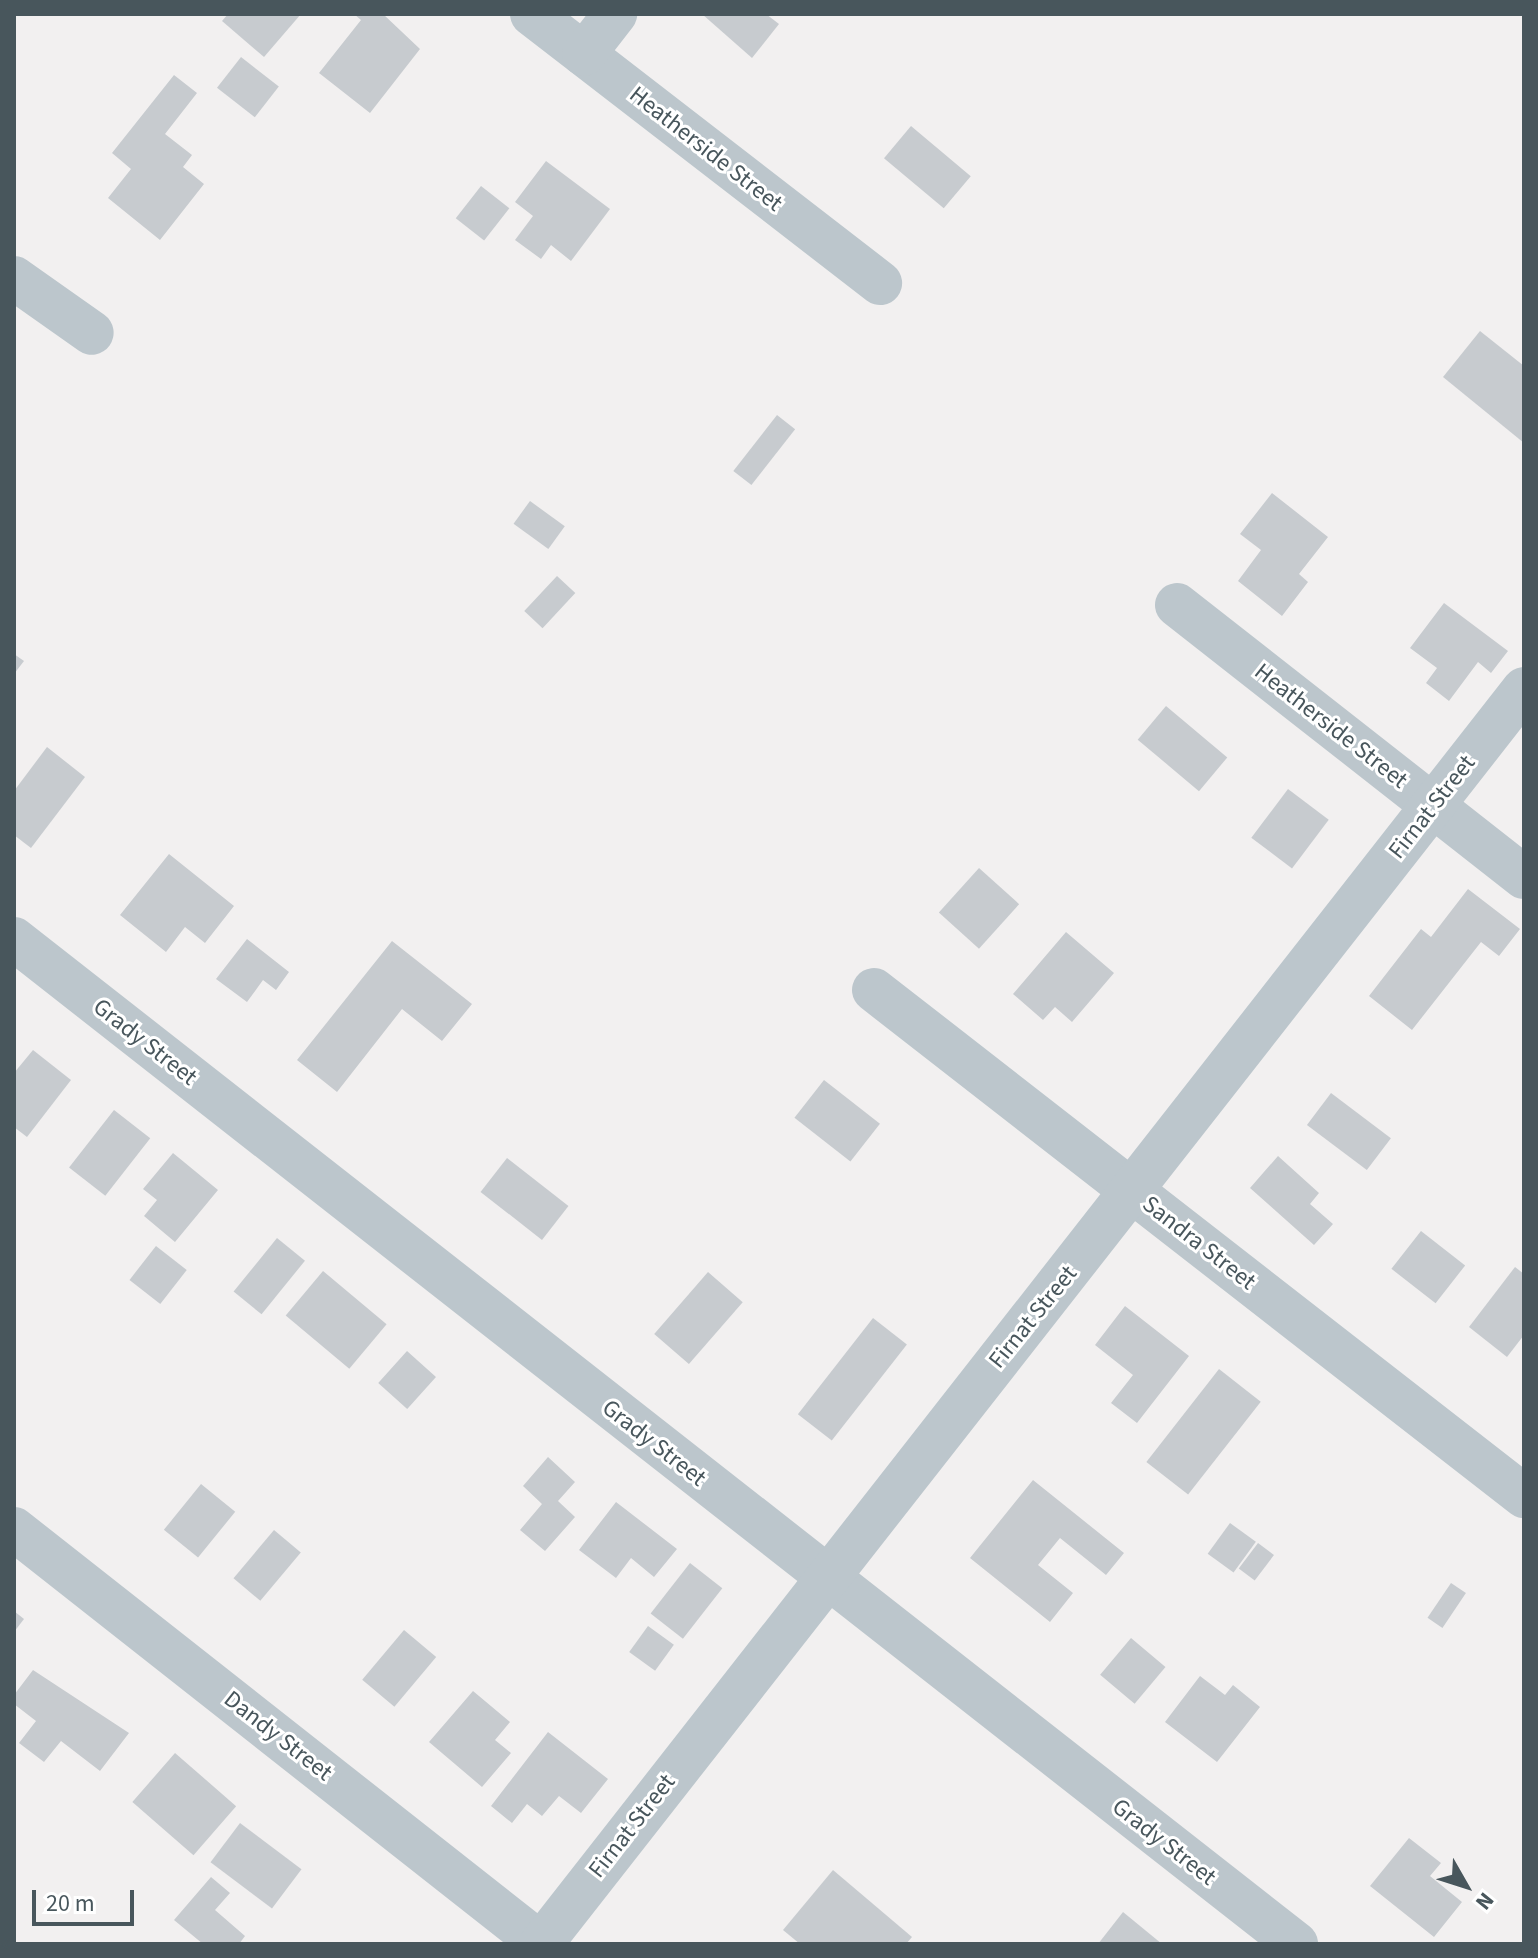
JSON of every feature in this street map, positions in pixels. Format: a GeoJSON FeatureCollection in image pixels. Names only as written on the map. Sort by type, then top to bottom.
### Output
{"type":"FeatureCollection","features":[{"type":"Feature","properties":{"kind":"street","name":"Heatherside Street"},"geometry":{"type":"LineString","coordinates":[[532,14],[880,283]]}},
{"type":"Feature","properties":{"kind":"street"},"geometry":{"type":"LineString","coordinates":[[584,54],[615,14]]}},
{"type":"Feature","properties":{"kind":"street"},"geometry":{"type":"LineString","coordinates":[[14,278],[92,333]]}},
{"type":"Feature","properties":{"kind":"street","name":"Heatherside Street"},"geometry":{"type":"LineString","coordinates":[[1177,605],[1524,877]]}},
{"type":"Feature","properties":{"kind":"street","name":"Firnat Street"},"geometry":{"type":"LineString","coordinates":[[541,1944],[824,1577],[1134,1192],[1524,689]]}},
{"type":"Feature","properties":{"kind":"street","name":"Grady Street"},"geometry":{"type":"LineString","coordinates":[[14,939],[1296,1944]]}},
{"type":"Feature","properties":{"kind":"street","name":"Sandra Street"},"geometry":{"type":"LineString","coordinates":[[874,990],[1524,1496]]}},
{"type":"Feature","properties":{"kind":"street","name":"Dandy Street"},"geometry":{"type":"LineString","coordinates":[[14,1529],[541,1944]]}},
{"type":"Feature","properties":{"kind":"building"},"geometry":{"type":"Polygon","coordinates":[[[228,14],[301,14],[264,57],[222,21],[228,14]]]}},
{"type":"Feature","properties":{"kind":"building"},"geometry":{"type":"Polygon","coordinates":[[[354,14],[383,14],[420,49],[370,113],[319,73],[361,20],[354,14]]]}},
{"type":"Feature","properties":{"kind":"building"},"geometry":{"type":"Polygon","coordinates":[[[702,14],[766,14],[779,24],[752,58],[702,14]]]}},
{"type":"Feature","properties":{"kind":"building"},"geometry":{"type":"Polygon","coordinates":[[[241,57],[279,87],[255,117],[217,88],[241,57]]]}},
{"type":"Feature","properties":{"kind":"building"},"geometry":{"type":"Polygon","coordinates":[[[174,75],[197,93],[165,134],[192,155],[183,167],[204,184],[160,240],[108,198],[131,169],[112,153],[174,75]]]}},
{"type":"Feature","properties":{"kind":"building"},"geometry":{"type":"Polygon","coordinates":[[[911,126],[971,176],[944,208],[884,158],[911,126]]]}},
{"type":"Feature","properties":{"kind":"building"},"geometry":{"type":"Polygon","coordinates":[[[546,161],[610,209],[571,261],[551,245],[541,259],[515,240],[533,216],[515,202],[546,161]]]}},
{"type":"Feature","properties":{"kind":"building"},"geometry":{"type":"Polygon","coordinates":[[[481,186],[509,208],[484,240],[456,218],[481,186]]]}},
{"type":"Feature","properties":{"kind":"building"},"geometry":{"type":"Polygon","coordinates":[[[1480,331],[1524,366],[1524,443],[1443,377],[1480,331]]]}},
{"type":"Feature","properties":{"kind":"building"},"geometry":{"type":"Polygon","coordinates":[[[777,415],[795,429],[751,485],[733,471],[777,415]]]}},
{"type":"Feature","properties":{"kind":"building"},"geometry":{"type":"Polygon","coordinates":[[[1272,493],[1328,537],[1299,574],[1308,582],[1282,616],[1238,581],[1261,550],[1240,534],[1272,493]]]}},
{"type":"Feature","properties":{"kind":"building"},"geometry":{"type":"Polygon","coordinates":[[[530,501],[565,526],[548,549],[514,524],[530,501]]]}},
{"type":"Feature","properties":{"kind":"building"},"geometry":{"type":"Polygon","coordinates":[[[557,576],[575,593],[543,628],[524,611],[557,576]]]}},
{"type":"Feature","properties":{"kind":"building"},"geometry":{"type":"Polygon","coordinates":[[[1444,603],[1508,651],[1491,673],[1478,662],[1449,701],[1426,683],[1437,668],[1410,648],[1444,603]]]}},
{"type":"Feature","properties":{"kind":"building"},"geometry":{"type":"Polygon","coordinates":[[[14,654],[24,661],[14,674],[14,654]]]}},
{"type":"Feature","properties":{"kind":"building"},"geometry":{"type":"Polygon","coordinates":[[[1166,706],[1227,757],[1199,791],[1138,740],[1166,706]]]}},
{"type":"Feature","properties":{"kind":"building"},"geometry":{"type":"Polygon","coordinates":[[[47,747],[85,777],[31,848],[14,835],[14,791],[47,747]]]}},
{"type":"Feature","properties":{"kind":"building"},"geometry":{"type":"Polygon","coordinates":[[[1288,789],[1329,820],[1292,868],[1251,838],[1288,789]]]}},
{"type":"Feature","properties":{"kind":"building"},"geometry":{"type":"Polygon","coordinates":[[[169,854],[234,906],[205,943],[185,927],[166,952],[120,915],[169,854]]]}},
{"type":"Feature","properties":{"kind":"building"},"geometry":{"type":"Polygon","coordinates":[[[979,868],[1019,904],[979,949],[939,913],[979,868]]]}},
{"type":"Feature","properties":{"kind":"building"},"geometry":{"type":"Polygon","coordinates":[[[1468,889],[1520,929],[1499,956],[1481,942],[1412,1030],[1369,996],[1421,929],[1431,937],[1468,889]]]}},
{"type":"Feature","properties":{"kind":"building"},"geometry":{"type":"Polygon","coordinates":[[[1066,932],[1114,973],[1072,1022],[1055,1007],[1043,1020],[1013,994],[1066,932]]]}},
{"type":"Feature","properties":{"kind":"building"},"geometry":{"type":"Polygon","coordinates":[[[247,939],[289,972],[276,990],[263,980],[247,1002],[216,979],[247,939]]]}},
{"type":"Feature","properties":{"kind":"building"},"geometry":{"type":"Polygon","coordinates":[[[392,941],[472,1004],[442,1041],[402,1009],[337,1092],[297,1060],[392,941]]]}},
{"type":"Feature","properties":{"kind":"building"},"geometry":{"type":"Polygon","coordinates":[[[33,1050],[71,1080],[27,1137],[14,1127],[14,1073],[33,1050]]]}},
{"type":"Feature","properties":{"kind":"building"},"geometry":{"type":"Polygon","coordinates":[[[824,1080],[880,1124],[850,1162],[794,1118],[824,1080]]]}},
{"type":"Feature","properties":{"kind":"building"},"geometry":{"type":"Polygon","coordinates":[[[1331,1093],[1391,1138],[1367,1170],[1307,1125],[1331,1093]]]}},
{"type":"Feature","properties":{"kind":"building"},"geometry":{"type":"Polygon","coordinates":[[[114,1110],[150,1138],[105,1196],[69,1168],[114,1110]]]}},
{"type":"Feature","properties":{"kind":"building"},"geometry":{"type":"Polygon","coordinates":[[[173,1153],[218,1190],[175,1242],[144,1216],[157,1200],[143,1189],[173,1153]]]}},
{"type":"Feature","properties":{"kind":"building"},"geometry":{"type":"Polygon","coordinates":[[[1278,1156],[1319,1193],[1310,1204],[1333,1224],[1314,1245],[1250,1188],[1278,1156]]]}},
{"type":"Feature","properties":{"kind":"building"},"geometry":{"type":"Polygon","coordinates":[[[507,1158],[568,1206],[542,1240],[481,1192],[507,1158]]]}},
{"type":"Feature","properties":{"kind":"building"},"geometry":{"type":"Polygon","coordinates":[[[1421,1231],[1465,1265],[1436,1303],[1391,1269],[1421,1231]]]}},
{"type":"Feature","properties":{"kind":"building"},"geometry":{"type":"Polygon","coordinates":[[[277,1238],[305,1261],[262,1314],[234,1292],[277,1238]]]}},
{"type":"Feature","properties":{"kind":"building"},"geometry":{"type":"Polygon","coordinates":[[[156,1246],[187,1270],[160,1304],[130,1280],[156,1246]]]}},
{"type":"Feature","properties":{"kind":"building"},"geometry":{"type":"Polygon","coordinates":[[[1515,1267],[1524,1274],[1524,1335],[1507,1357],[1469,1327],[1515,1267]]]}},
{"type":"Feature","properties":{"kind":"building"},"geometry":{"type":"Polygon","coordinates":[[[323,1271],[387,1324],[349,1369],[286,1315],[323,1271]]]}},
{"type":"Feature","properties":{"kind":"building"},"geometry":{"type":"Polygon","coordinates":[[[708,1272],[743,1302],[689,1364],[654,1334],[708,1272]]]}},
{"type":"Feature","properties":{"kind":"building"},"geometry":{"type":"Polygon","coordinates":[[[1125,1306],[1189,1356],[1137,1423],[1111,1403],[1133,1375],[1095,1345],[1125,1306]]]}},
{"type":"Feature","properties":{"kind":"building"},"geometry":{"type":"Polygon","coordinates":[[[873,1318],[907,1344],[832,1441],[798,1414],[873,1318]]]}},
{"type":"Feature","properties":{"kind":"building"},"geometry":{"type":"Polygon","coordinates":[[[407,1351],[436,1377],[407,1409],[378,1383],[407,1351]]]}},
{"type":"Feature","properties":{"kind":"building"},"geometry":{"type":"Polygon","coordinates":[[[1219,1369],[1261,1402],[1188,1495],[1146,1462],[1219,1369]]]}},
{"type":"Feature","properties":{"kind":"building"},"geometry":{"type":"Polygon","coordinates":[[[548,1457],[575,1482],[558,1501],[575,1517],[545,1551],[520,1530],[542,1504],[523,1486],[548,1457]]]}},
{"type":"Feature","properties":{"kind":"building"},"geometry":{"type":"Polygon","coordinates":[[[1033,1480],[1124,1553],[1106,1575],[1060,1538],[1038,1565],[1073,1593],[1050,1622],[970,1558],[1033,1480]]]}},
{"type":"Feature","properties":{"kind":"building"},"geometry":{"type":"Polygon","coordinates":[[[201,1484],[235,1512],[198,1558],[164,1530],[201,1484]]]}},
{"type":"Feature","properties":{"kind":"building"},"geometry":{"type":"Polygon","coordinates":[[[616,1502],[677,1549],[654,1577],[631,1558],[616,1578],[579,1550],[616,1502]]]}},
{"type":"Feature","properties":{"kind":"building"},"geometry":{"type":"Polygon","coordinates":[[[1230,1523],[1256,1542],[1234,1573],[1208,1554],[1230,1523]]]}},
{"type":"Feature","properties":{"kind":"building"},"geometry":{"type":"Polygon","coordinates":[[[274,1530],[301,1552],[260,1601],[234,1578],[274,1530]]]}},
{"type":"Feature","properties":{"kind":"building"},"geometry":{"type":"Polygon","coordinates":[[[1258,1543],[1274,1555],[1255,1581],[1239,1569],[1258,1543]]]}},
{"type":"Feature","properties":{"kind":"building"},"geometry":{"type":"Polygon","coordinates":[[[690,1563],[722,1588],[683,1639],[651,1613],[690,1563]]]}},
{"type":"Feature","properties":{"kind":"building"},"geometry":{"type":"Polygon","coordinates":[[[1451,1583],[1466,1593],[1442,1628],[1428,1618],[1451,1583]]]}},
{"type":"Feature","properties":{"kind":"building"},"geometry":{"type":"Polygon","coordinates":[[[14,1611],[24,1619],[14,1632],[14,1611]]]}},
{"type":"Feature","properties":{"kind":"building"},"geometry":{"type":"Polygon","coordinates":[[[648,1626],[674,1645],[655,1671],[629,1652],[648,1626]]]}},
{"type":"Feature","properties":{"kind":"building"},"geometry":{"type":"Polygon","coordinates":[[[404,1630],[436,1657],[394,1707],[362,1680],[404,1630]]]}},
{"type":"Feature","properties":{"kind":"building"},"geometry":{"type":"Polygon","coordinates":[[[1131,1638],[1165,1667],[1135,1704],[1100,1675],[1131,1638]]]}},
{"type":"Feature","properties":{"kind":"building"},"geometry":{"type":"Polygon","coordinates":[[[33,1670],[129,1733],[100,1771],[61,1741],[44,1762],[19,1743],[36,1721],[14,1704],[14,1695],[33,1670]]]}},
{"type":"Feature","properties":{"kind":"building"},"geometry":{"type":"Polygon","coordinates":[[[1200,1676],[1225,1695],[1233,1685],[1260,1707],[1217,1762],[1165,1722],[1200,1676]]]}},
{"type":"Feature","properties":{"kind":"building"},"geometry":{"type":"Polygon","coordinates":[[[473,1691],[510,1722],[495,1740],[511,1753],[482,1787],[429,1742],[473,1691]]]}},
{"type":"Feature","properties":{"kind":"building"},"geometry":{"type":"Polygon","coordinates":[[[548,1732],[608,1779],[581,1813],[559,1796],[542,1816],[527,1804],[512,1823],[491,1806],[548,1732]]]}},
{"type":"Feature","properties":{"kind":"building"},"geometry":{"type":"Polygon","coordinates":[[[175,1753],[236,1806],[193,1855],[132,1802],[175,1753]]]}},
{"type":"Feature","properties":{"kind":"building"},"geometry":{"type":"Polygon","coordinates":[[[240,1823],[301,1869],[272,1908],[211,1862],[240,1823]]]}},
{"type":"Feature","properties":{"kind":"building"},"geometry":{"type":"Polygon","coordinates":[[[1409,1838],[1441,1863],[1430,1876],[1462,1902],[1434,1937],[1370,1886],[1409,1838]]]}},
{"type":"Feature","properties":{"kind":"building"},"geometry":{"type":"Polygon","coordinates":[[[833,1870],[912,1937],[906,1944],[800,1944],[783,1930],[833,1870]]]}},
{"type":"Feature","properties":{"kind":"building"},"geometry":{"type":"Polygon","coordinates":[[[211,1877],[230,1893],[215,1910],[245,1936],[239,1944],[203,1944],[174,1920],[211,1877]]]}},
{"type":"Feature","properties":{"kind":"building"},"geometry":{"type":"Polygon","coordinates":[[[1123,1912],[1162,1944],[1098,1944],[1123,1912]]]}}]}
